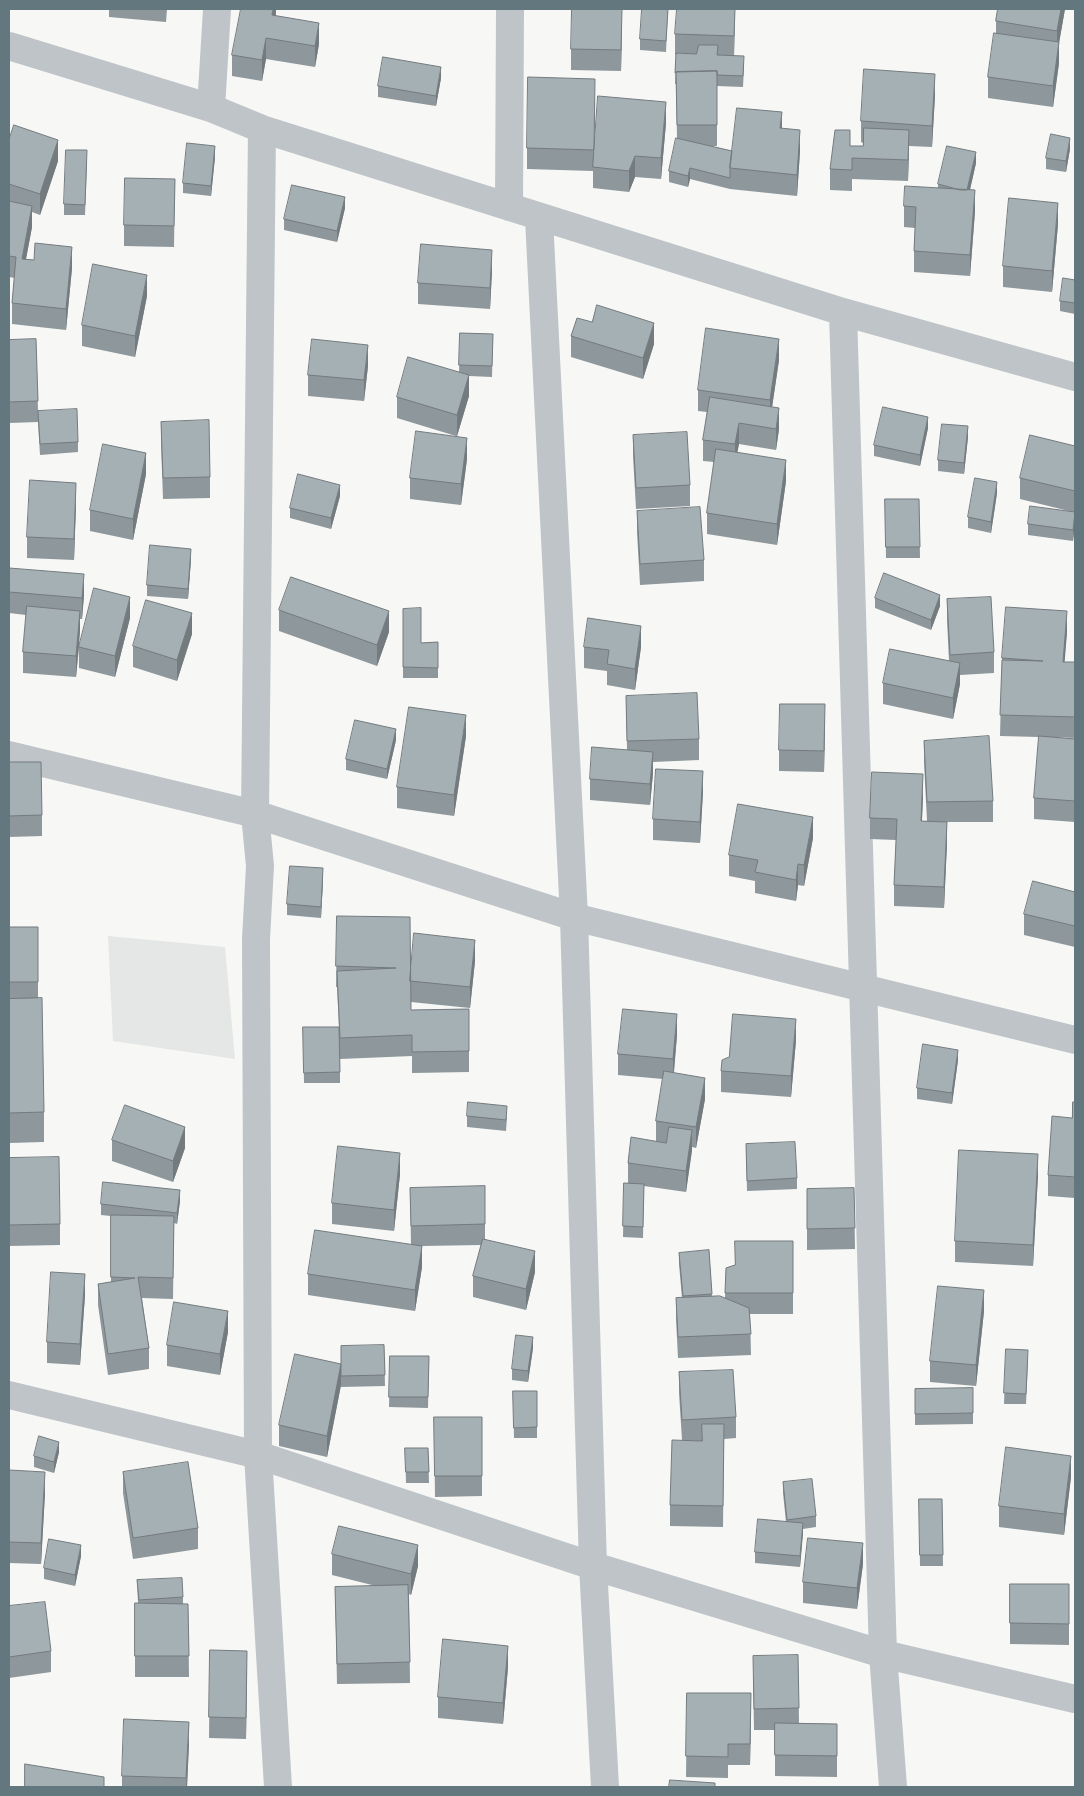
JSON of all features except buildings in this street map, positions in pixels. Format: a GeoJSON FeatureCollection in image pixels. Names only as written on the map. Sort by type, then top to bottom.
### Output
{"type":"FeatureCollection","features":[{"type":"Feature","properties":{"kind":"street"},"geometry":{"type":"LineString","coordinates":[[211,108],[218,9]]}},
{"type":"Feature","properties":{"kind":"street"},"geometry":{"type":"LineString","coordinates":[[509,207],[510,9]]}},
{"type":"Feature","properties":{"kind":"street"},"geometry":{"type":"LineString","coordinates":[[9,46],[211,108],[262,129],[539,218],[843,312],[1075,377]]}},
{"type":"Feature","properties":{"kind":"street"},"geometry":{"type":"LineString","coordinates":[[262,129],[256,814],[260,866],[256,939],[258,1455],[278,1787]]}},
{"type":"Feature","properties":{"kind":"street"},"geometry":{"type":"LineString","coordinates":[[539,218],[574,917],[593,1566],[605,1787]]}},
{"type":"Feature","properties":{"kind":"street"},"geometry":{"type":"LineString","coordinates":[[843,312],[883,1654],[893,1787]]}},
{"type":"Feature","properties":{"kind":"street"},"geometry":{"type":"LineString","coordinates":[[9,755],[256,814],[574,917],[1075,1040]]}},
{"type":"Feature","properties":{"kind":"street"},"geometry":{"type":"LineString","coordinates":[[9,1395],[258,1455],[593,1566],[883,1654],[1075,1699]]}},
{"type":"Feature","properties":{"kind":"shaded area"},"geometry":{"type":"Polygon","coordinates":[[[108,936],[225,947],[235,1059],[113,1041],[108,936]]]}}]}
